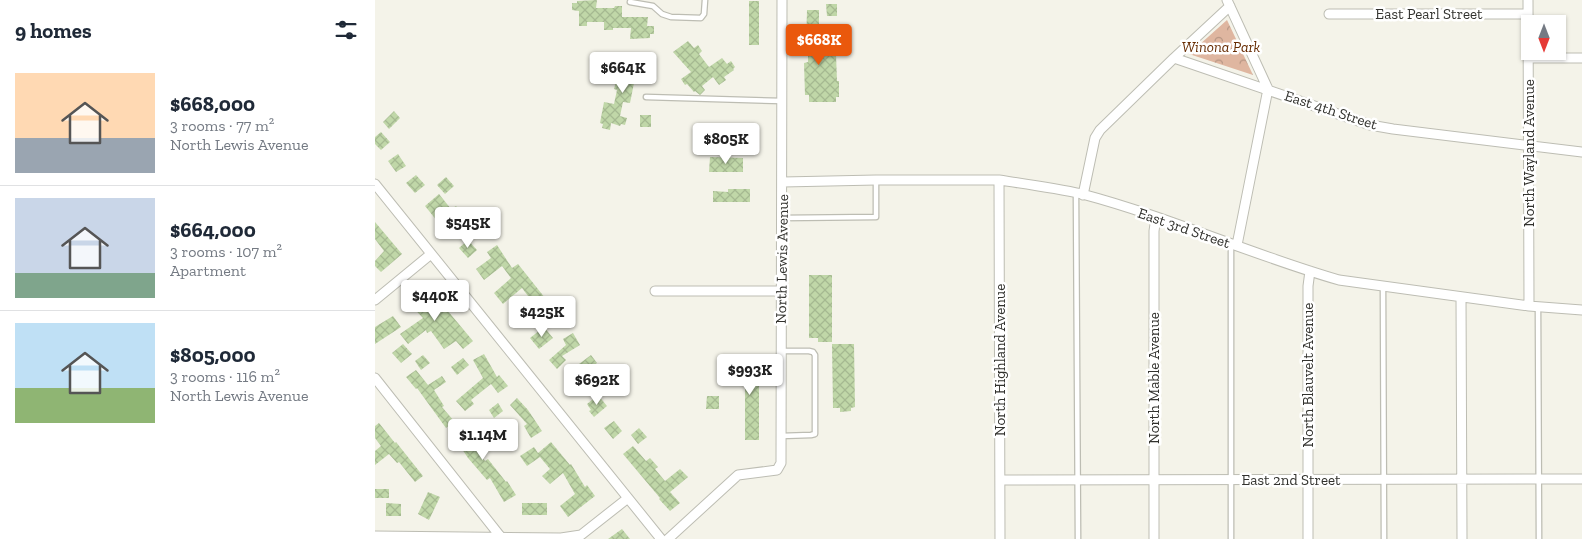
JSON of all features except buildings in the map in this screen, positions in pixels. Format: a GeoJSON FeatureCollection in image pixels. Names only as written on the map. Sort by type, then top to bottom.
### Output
{"type":"FeatureCollection","features":[{"type":"Feature","properties":{"kind":"street","name":"North Lewis Avenue"},"geometry":{"type":"LineString","coordinates":[[668,539],[738,474],[777,470],[780,467],[782,458],[782,0]]}},
{"type":"Feature","properties":{"kind":"street","name":"North Wayland Avenue"},"geometry":{"type":"LineString","coordinates":[[1528,0],[1528,14]]}},
{"type":"Feature","properties":{"kind":"street"},"geometry":{"type":"LineString","coordinates":[[1079,194],[1095,138],[1100,130],[1229,3],[1268,89],[1234,244]]}},
{"type":"Feature","properties":{"kind":"street","name":"East Pearl Street"},"geometry":{"type":"LineString","coordinates":[[1329,14],[1528,14]]}},
{"type":"Feature","properties":{"kind":"street","name":"East 4th Street"},"geometry":{"type":"LineString","coordinates":[[1174,58],[1379,127],[1582,152]]}},
{"type":"Feature","properties":{"kind":"street"},"geometry":{"type":"LineString","coordinates":[[1566,58],[1582,58]]}},
{"type":"Feature","properties":{"kind":"street","name":"North Wayland Avenue"},"geometry":{"type":"LineString","coordinates":[[1529,60],[1533,306]]}},
{"type":"Feature","properties":{"kind":"street","name":"East 3rd Street"},"geometry":{"type":"LineString","coordinates":[[783,182],[999,180],[1079,194],[1156,217],[1339,280],[1533,306],[1582,310]]}},
{"type":"Feature","properties":{"kind":"street","name":"North Highland Avenue"},"geometry":{"type":"LineString","coordinates":[[999,180],[1000,539]]}},
{"type":"Feature","properties":{"kind":"street"},"geometry":{"type":"LineString","coordinates":[[375,184],[661,539]]}},
{"type":"Feature","properties":{"kind":"street","name":"North Mable Avenue"},"geometry":{"type":"LineString","coordinates":[[1154,539],[1154,231],[1156,217]]}},
{"type":"Feature","properties":{"kind":"street"},"geometry":{"type":"LineString","coordinates":[[375,300],[431,254]]}},
{"type":"Feature","properties":{"kind":"street","name":"North Blauvelt Avenue"},"geometry":{"type":"LineString","coordinates":[[1308,539],[1308,286],[1310,271]]}},
{"type":"Feature","properties":{"kind":"street"},"geometry":{"type":"LineString","coordinates":[[655,291],[781,291]]}},
{"type":"Feature","properties":{"kind":"street"},"geometry":{"type":"LineString","coordinates":[[1461,297],[1462,539]]}},
{"type":"Feature","properties":{"kind":"street"},"geometry":{"type":"LineString","coordinates":[[375,378],[500,536]]}},
{"type":"Feature","properties":{"kind":"street","name":"East 2nd Street"},"geometry":{"type":"LineString","coordinates":[[1000,480],[1582,479]]}},
{"type":"Feature","properties":{"kind":"street"},"geometry":{"type":"LineString","coordinates":[[375,536],[561,538],[581,535],[628,498]]}},
{"type":"Feature","properties":{"kind":"lane"},"geometry":{"type":"LineString","coordinates":[[630,2],[653,6],[662,14],[671,17],[701,18],[704,14],[705,0]]}},
{"type":"Feature","properties":{"kind":"lane"},"geometry":{"type":"LineString","coordinates":[[646,98],[782,101]]}},
{"type":"Feature","properties":{"kind":"lane"},"geometry":{"type":"LineString","coordinates":[[782,218],[876,217],[876,180]]}},
{"type":"Feature","properties":{"kind":"lane"},"geometry":{"type":"LineString","coordinates":[[1078,539],[1079,194]]}},
{"type":"Feature","properties":{"kind":"lane"},"geometry":{"type":"LineString","coordinates":[[1231,539],[1230,480],[1234,244]]}},
{"type":"Feature","properties":{"kind":"lane"},"geometry":{"type":"LineString","coordinates":[[1383,287],[1385,539]]}},
{"type":"Feature","properties":{"kind":"lane"},"geometry":{"type":"LineString","coordinates":[[1533,306],[1539,539]]}},
{"type":"Feature","properties":{"kind":"lane"},"geometry":{"type":"LineString","coordinates":[[781,351],[809,351],[815,355],[815,434],[781,436]]}},
{"type":"Feature","properties":{"kind":"green space","name":"Winona Park"},"geometry":{"type":"Polygon","coordinates":[[[1227,20],[1253,75],[1189,54],[1227,20]]]}}]}
